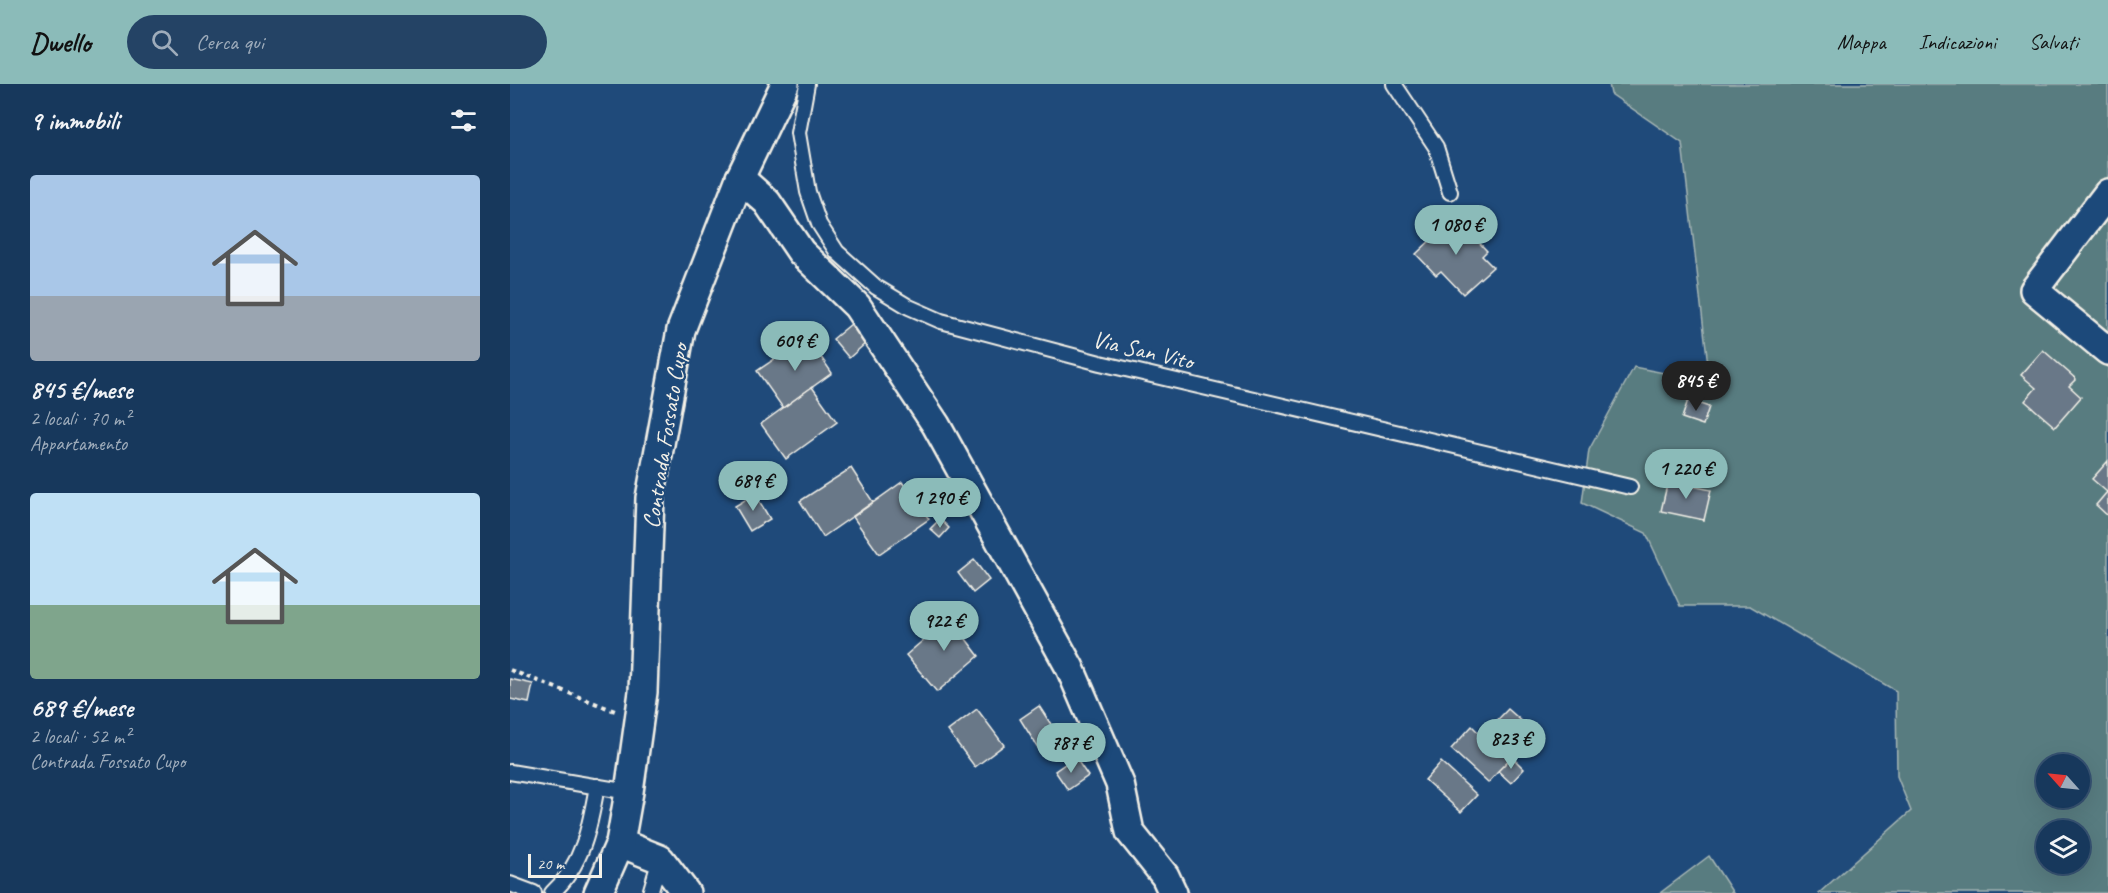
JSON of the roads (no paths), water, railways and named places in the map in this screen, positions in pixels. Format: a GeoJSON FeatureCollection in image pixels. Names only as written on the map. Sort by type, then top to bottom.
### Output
{"type":"FeatureCollection","features":[{"type":"Feature","properties":{"kind":"street","name":"Contrada Fossato Cupo"},"geometry":{"type":"LineString","coordinates":[[598,893],[620,843],[629,792],[643,692],[650,498],[681,330],[740,178],[785,84]]}},
{"type":"Feature","properties":{"kind":"street"},"geometry":{"type":"LineString","coordinates":[[740,178],[767,202],[801,252],[857,306],[936,425],[1070,669],[1120,784],[1130,832],[1165,876],[1173,893]]}},
{"type":"Feature","properties":{"kind":"street"},"geometry":{"type":"LineString","coordinates":[[2108,193],[2034,290],[2108,351]]}},
{"type":"Feature","properties":{"kind":"street"},"geometry":{"type":"LineString","coordinates":[[620,843],[660,859],[686,893]]}},
{"type":"Feature","properties":{"kind":"lane","name":"Via San Vito"},"geometry":{"type":"LineString","coordinates":[[807,84],[798,133],[808,192],[819,224],[837,252],[876,287],[909,307],[941,321],[1100,363],[1630,487]]}},
{"type":"Feature","properties":{"kind":"lane"},"geometry":{"type":"LineString","coordinates":[[1394,84],[1436,147],[1450,192]]}},
{"type":"Feature","properties":{"kind":"lane"},"geometry":{"type":"LineString","coordinates":[[510,772],[629,792]]}},
{"type":"Feature","properties":{"kind":"lane"},"geometry":{"type":"LineString","coordinates":[[552,893],[568,879],[589,830],[597,786]]}},
{"type":"Feature","properties":{"kind":"lane"},"geometry":{"type":"LineString","coordinates":[[650,893],[660,859]]}},
{"type":"Feature","properties":{"kind":"lane"},"geometry":{"type":"LineString","coordinates":[[510,884],[534,893]]}}]}
